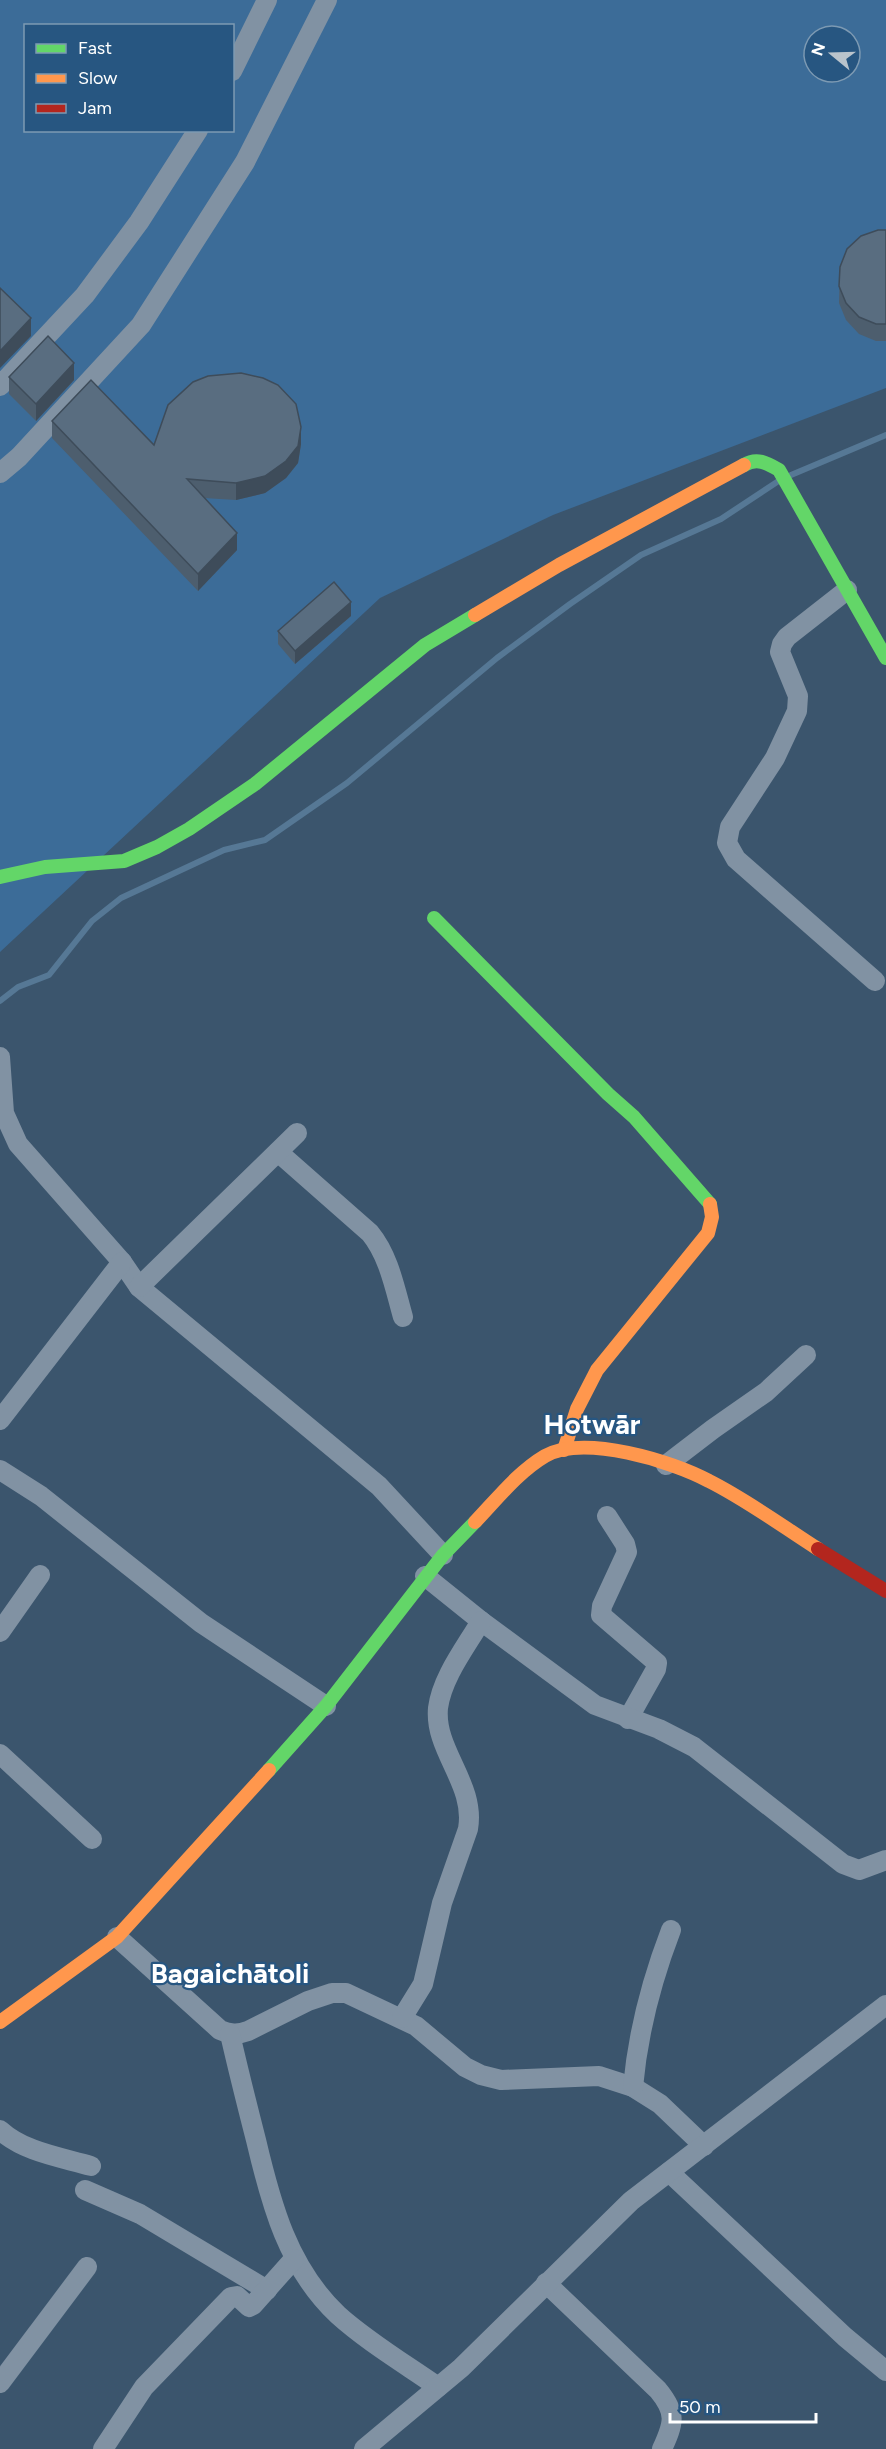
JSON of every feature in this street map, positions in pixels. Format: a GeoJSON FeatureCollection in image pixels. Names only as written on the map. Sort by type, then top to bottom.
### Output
{"type":"FeatureCollection","features":[{"type":"Feature","properties":{"kind":"street"},"geometry":{"type":"LineString","coordinates":[[234,67],[267,0]]}},
{"type":"Feature","properties":{"kind":"street"},"geometry":{"type":"LineString","coordinates":[[0,473],[20,457],[141,325],[245,162],[327,0]]}},
{"type":"Feature","properties":{"kind":"street"},"geometry":{"type":"LineString","coordinates":[[0,386],[85,295],[139,222],[197,132]]}},
{"type":"Feature","properties":{"kind":"street"},"geometry":{"type":"LineString","coordinates":[[0,877],[45,867],[124,861],[189,830],[255,784],[425,645],[476,613],[748,462],[764,461],[779,470],[886,658]]}},
{"type":"Feature","properties":{"kind":"street"},"geometry":{"type":"LineString","coordinates":[[847,590],[787,637],[782,644],[782,658],[798,696],[796,711],[775,758],[730,827],[727,843],[736,859],[875,981]]}},
{"type":"Feature","properties":{"kind":"street"},"geometry":{"type":"LineString","coordinates":[[434,918],[634,1117],[708,1200],[713,1209],[713,1224],[708,1233],[597,1370],[585,1389],[576,1408],[564,1450]]}},
{"type":"Feature","properties":{"kind":"street"},"geometry":{"type":"LineString","coordinates":[[0,1057],[4,1113],[18,1144],[122,1262],[139,1287],[379,1486],[443,1555]]}},
{"type":"Feature","properties":{"kind":"street"},"geometry":{"type":"LineString","coordinates":[[139,1287],[297,1133]]}},
{"type":"Feature","properties":{"kind":"street"},"geometry":{"type":"LineString","coordinates":[[278,1152],[378,1242],[384,1253],[403,1317]]}},
{"type":"Feature","properties":{"kind":"street"},"geometry":{"type":"LineString","coordinates":[[0,1420],[122,1262]]}},
{"type":"Feature","properties":{"kind":"street"},"geometry":{"type":"LineString","coordinates":[[666,1465],[766,1392],[806,1355]]}},
{"type":"Feature","properties":{"kind":"street"},"geometry":{"type":"LineString","coordinates":[[0,2022],[117,1937],[203,1845],[326,1706],[443,1555],[524,1471],[547,1455],[564,1450],[586,1448],[616,1450],[708,1480],[886,1591]]}},
{"type":"Feature","properties":{"kind":"street"},"geometry":{"type":"LineString","coordinates":[[0,1470],[41,1496],[201,1623],[326,1706]]}},
{"type":"Feature","properties":{"kind":"street"},"geometry":{"type":"LineString","coordinates":[[607,1516],[625,1544],[627,1552],[602,1606],[601,1615],[657,1662],[656,1669],[628,1719]]}},
{"type":"Feature","properties":{"kind":"street"},"geometry":{"type":"LineString","coordinates":[[0,1632],[40,1575]]}},
{"type":"Feature","properties":{"kind":"street"},"geometry":{"type":"LineString","coordinates":[[425,1576],[481,1621],[596,1705],[659,1729],[694,1747],[843,1864],[859,1870],[886,1860]]}},
{"type":"Feature","properties":{"kind":"street"},"geometry":{"type":"LineString","coordinates":[[402,2018],[423,1984],[442,1903],[468,1828],[470,1811],[459,1773],[441,1735],[438,1716],[442,1692],[450,1674],[481,1621]]}},
{"type":"Feature","properties":{"kind":"street"},"geometry":{"type":"LineString","coordinates":[[0,1754],[92,1839]]}},
{"type":"Feature","properties":{"kind":"street"},"geometry":{"type":"LineString","coordinates":[[633,2087],[636,2051],[646,2002],[654,1973],[671,1930]]}},
{"type":"Feature","properties":{"kind":"street"},"geometry":{"type":"LineString","coordinates":[[117,1937],[220,2030],[230,2034],[248,2031],[308,2001],[332,1993],[356,1996],[416,2026],[465,2067],[481,2075],[501,2080],[599,2076],[633,2087],[660,2104],[704,2146]]}},
{"type":"Feature","properties":{"kind":"street"},"geometry":{"type":"LineString","coordinates":[[370,2447],[438,2387],[631,2201],[886,2005]]}},
{"type":"Feature","properties":{"kind":"street"},"geometry":{"type":"LineString","coordinates":[[230,2034],[271,2204],[294,2259],[316,2291],[338,2314],[361,2334],[438,2387]]}},
{"type":"Feature","properties":{"kind":"street"},"geometry":{"type":"LineString","coordinates":[[0,2130],[34,2150],[91,2166]]}},
{"type":"Feature","properties":{"kind":"street"},"geometry":{"type":"LineString","coordinates":[[669,2172],[845,2337],[886,2371]]}},
{"type":"Feature","properties":{"kind":"street"},"geometry":{"type":"LineString","coordinates":[[85,2190],[140,2214],[267,2290]]}},
{"type":"Feature","properties":{"kind":"street"},"geometry":{"type":"LineString","coordinates":[[103,2449],[144,2387],[231,2296],[237,2296],[251,2307],[294,2259]]}},
{"type":"Feature","properties":{"kind":"street"},"geometry":{"type":"LineString","coordinates":[[0,2383],[87,2267]]}},
{"type":"Feature","properties":{"kind":"street"},"geometry":{"type":"LineString","coordinates":[[546,2283],[669,2402],[672,2421],[662,2449]]}},
{"type":"Feature","properties":{"kind":"shaded area"},"geometry":{"type":"Polygon","coordinates":[[[0,0],[886,0],[886,388],[553,515],[380,598],[0,952],[0,0]]]}},
{"type":"Feature","properties":{"kind":"building"},"geometry":{"type":"Polygon","coordinates":[[[878,230],[886,230],[886,324],[876,324],[859,317],[846,303],[839,286],[840,267],[847,249],[861,236],[878,230]]]}},
{"type":"Feature","properties":{"kind":"building"},"geometry":{"type":"Polygon","coordinates":[[[0,288],[31,318],[0,351],[0,288]]]}},
{"type":"Feature","properties":{"kind":"building"},"geometry":{"type":"Polygon","coordinates":[[[48,336],[74,363],[36,404],[9,377],[48,336]]]}},
{"type":"Feature","properties":{"kind":"building"},"geometry":{"type":"Polygon","coordinates":[[[241,373],[263,378],[278,385],[296,404],[301,427],[298,446],[286,461],[265,476],[236,483],[187,479],[237,533],[198,574],[52,421],[91,380],[154,445],[168,405],[193,382],[208,376],[241,373]]]}},
{"type":"Feature","properties":{"kind":"building"},"geometry":{"type":"Polygon","coordinates":[[[334,582],[351,602],[295,651],[278,631],[334,582]]]}},
{"type":"Feature","properties":{"kind":"waterway"},"geometry":{"type":"LineString","coordinates":[[791,475],[886,435]]}},
{"type":"Feature","properties":{"kind":"waterway"},"geometry":{"type":"LineString","coordinates":[[0,1001],[18,987],[49,975],[92,921],[121,898],[224,850],[265,840],[347,783],[497,658],[570,604],[641,555],[721,519],[777,482]]}},
{"type":"Feature","properties":{"kind":"traffic: fast"},"geometry":{"type":"LineString","coordinates":[[744,465],[758,461],[779,470],[886,658]]}},
{"type":"Feature","properties":{"kind":"traffic: fast"},"geometry":{"type":"LineString","coordinates":[[0,877],[45,867],[124,861],[157,847],[189,829],[255,784],[425,645],[475,615]]}},
{"type":"Feature","properties":{"kind":"traffic: fast"},"geometry":{"type":"LineString","coordinates":[[434,918],[608,1094],[634,1117],[710,1204]]}},
{"type":"Feature","properties":{"kind":"traffic: fast"},"geometry":{"type":"LineString","coordinates":[[269,1770],[326,1706],[443,1555],[475,1522]]}},
{"type":"Feature","properties":{"kind":"traffic: slow"},"geometry":{"type":"LineString","coordinates":[[475,615],[559,565],[744,465]]}},
{"type":"Feature","properties":{"kind":"traffic: slow"},"geometry":{"type":"LineString","coordinates":[[564,1450],[577,1409],[597,1370],[708,1233],[712,1217],[710,1204]]}},
{"type":"Feature","properties":{"kind":"traffic: slow"},"geometry":{"type":"LineString","coordinates":[[475,1522],[517,1478],[545,1456],[562,1450],[604,1449],[651,1458],[693,1473],[737,1496],[818,1549]]}},
{"type":"Feature","properties":{"kind":"traffic: slow"},"geometry":{"type":"LineString","coordinates":[[0,2022],[117,1937],[269,1770]]}},
{"type":"Feature","properties":{"kind":"traffic: jam"},"geometry":{"type":"LineString","coordinates":[[818,1549],[886,1591]]}},
{"type":"Feature","properties":{"kind":"district","name":"Hotwār"},"geometry":{"type":"Point","coordinates":[592,1424]}},
{"type":"Feature","properties":{"kind":"district","name":"Bagaichātoli"},"geometry":{"type":"Point","coordinates":[230,1973]}}]}
